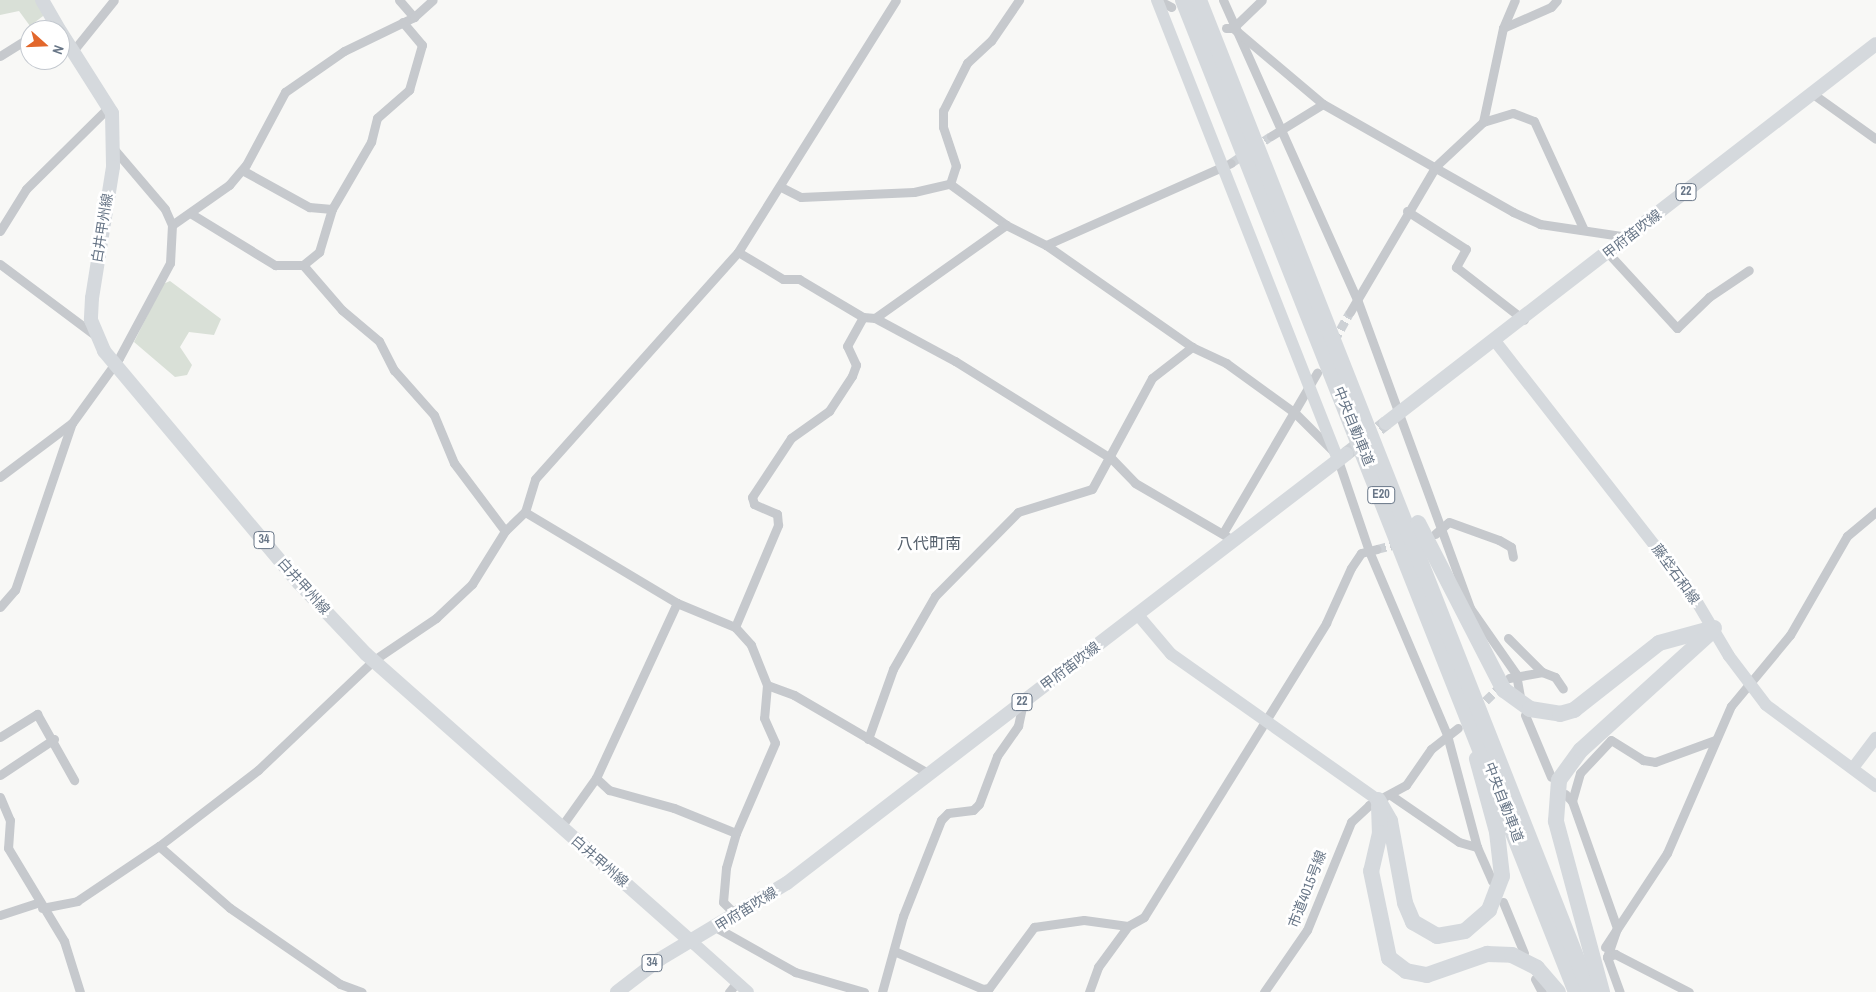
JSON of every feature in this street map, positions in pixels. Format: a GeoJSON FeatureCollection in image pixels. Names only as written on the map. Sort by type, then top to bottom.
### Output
{"type":"FeatureCollection","features":[{"type":"Feature","properties":{"kind":"highway","name":"中央自動車道"},"geometry":{"type":"LineString","coordinates":[[1198,0],[1359,402],[1590,992]]}},
{"type":"Feature","properties":{"kind":"highway","name":"中央自動車道"},"geometry":{"type":"LineString","coordinates":[[1177,3],[1398,536],[1576,992]]}},
{"type":"Feature","properties":{"kind":"highway"},"geometry":{"type":"LineString","coordinates":[[1359,402],[1450,590],[1504,690],[1516,702],[1545,713],[1574,710],[1659,643],[1714,628]]}},
{"type":"Feature","properties":{"kind":"highway"},"geometry":{"type":"LineString","coordinates":[[1385,798],[1405,903],[1413,922],[1437,936],[1456,934],[1474,926],[1489,910],[1499,888],[1497,832],[1473,744],[1398,536]]}},
{"type":"Feature","properties":{"kind":"highway"},"geometry":{"type":"LineString","coordinates":[[1602,992],[1556,821],[1559,780],[1580,750],[1714,628]]}},
{"type":"Feature","properties":{"kind":"highway"},"geometry":{"type":"LineString","coordinates":[[1385,798],[1380,833],[1371,871],[1389,958],[1406,971],[1427,974],[1487,954],[1512,955],[1537,968],[1558,992]]}},
{"type":"Feature","properties":{"kind":"main road","name":"白井甲州線"},"geometry":{"type":"LineString","coordinates":[[42,0],[54,20]]}},
{"type":"Feature","properties":{"kind":"main road","name":"甲府笛吹線"},"geometry":{"type":"LineString","coordinates":[[1391,419],[1524,320],[1876,44]]}},
{"type":"Feature","properties":{"kind":"main road","name":"白井甲州線"},"geometry":{"type":"LineString","coordinates":[[70,46],[109,107],[114,148],[92,298],[95,335],[113,365],[299,582],[374,660],[692,942]]}},
{"type":"Feature","properties":{"kind":"main road","name":"甲府笛吹線"},"geometry":{"type":"LineString","coordinates":[[692,942],[788,883],[1138,615],[1228,537],[1340,456]]}},
{"type":"Feature","properties":{"kind":"main road","name":"34"},"geometry":{"type":"LineString","coordinates":[[617,992],[636,974],[692,942]]}},
{"type":"Feature","properties":{"kind":"street"},"geometry":{"type":"LineString","coordinates":[[73,51],[114,0]]}},
{"type":"Feature","properties":{"kind":"street"},"geometry":{"type":"LineString","coordinates":[[399,0],[414,17]]}},
{"type":"Feature","properties":{"kind":"street"},"geometry":{"type":"LineString","coordinates":[[172,225],[205,206],[242,170],[285,92],[344,51],[414,17],[433,0]]}},
{"type":"Feature","properties":{"kind":"street"},"geometry":{"type":"LineString","coordinates":[[0,915],[41,905],[76,900],[159,846],[258,770],[374,660],[436,618],[472,584],[505,531],[525,512],[535,479],[738,252],[781,187],[896,0]]}},
{"type":"Feature","properties":{"kind":"street"},"geometry":{"type":"LineString","coordinates":[[950,184],[955,151],[943,127],[944,111],[967,63],[990,41],[1019,0]]}},
{"type":"Feature","properties":{"kind":"street"},"geometry":{"type":"LineString","coordinates":[[1158,0],[1177,3]]}},
{"type":"Feature","properties":{"kind":"street"},"geometry":{"type":"LineString","coordinates":[[1158,0],[1228,166],[1310,387],[1340,456],[1373,550],[1447,735],[1477,847],[1492,881]]}},
{"type":"Feature","properties":{"kind":"street"},"geometry":{"type":"LineString","coordinates":[[1223,0],[1230,28],[1274,133],[1357,299],[1391,419],[1437,534],[1470,608],[1512,676],[1520,696]]}},
{"type":"Feature","properties":{"kind":"street"},"geometry":{"type":"LineString","coordinates":[[1230,28],[1262,0]]}},
{"type":"Feature","properties":{"kind":"street"},"geometry":{"type":"LineString","coordinates":[[1483,122],[1503,28],[1515,0]]}},
{"type":"Feature","properties":{"kind":"street"},"geometry":{"type":"LineString","coordinates":[[1503,28],[1552,7],[1557,0]]}},
{"type":"Feature","properties":{"kind":"street"},"geometry":{"type":"LineString","coordinates":[[190,213],[275,265],[303,265],[318,252],[332,209],[371,142],[377,118],[409,90],[414,77],[422,45],[403,22]]}},
{"type":"Feature","properties":{"kind":"street"},"geometry":{"type":"LineString","coordinates":[[1230,28],[1324,104],[1436,166],[1513,212],[1540,224],[1628,237]]}},
{"type":"Feature","properties":{"kind":"street"},"geometry":{"type":"LineString","coordinates":[[0,56],[20,43]]}},
{"type":"Feature","properties":{"kind":"street"},"geometry":{"type":"LineString","coordinates":[[1813,94],[1876,139]]}},
{"type":"Feature","properties":{"kind":"street"},"geometry":{"type":"LineString","coordinates":[[1274,133],[1324,104]]}},
{"type":"Feature","properties":{"kind":"street"},"geometry":{"type":"LineString","coordinates":[[0,231],[26,189],[109,107]]}},
{"type":"Feature","properties":{"kind":"street"},"geometry":{"type":"LineString","coordinates":[[1350,312],[1407,211],[1436,166],[1483,122],[1513,113],[1534,121],[1584,230]]}},
{"type":"Feature","properties":{"kind":"street"},"geometry":{"type":"LineString","coordinates":[[0,607],[15,590],[72,423],[113,365],[170,263],[172,225],[156,195],[114,148]]}},
{"type":"Feature","properties":{"kind":"street"},"geometry":{"type":"LineString","coordinates":[[1046,245],[1228,166]]}},
{"type":"Feature","properties":{"kind":"street"},"geometry":{"type":"LineString","coordinates":[[242,170],[309,207],[332,209]]}},
{"type":"Feature","properties":{"kind":"street"},"geometry":{"type":"LineString","coordinates":[[781,187],[801,197],[922,191],[950,184]]}},
{"type":"Feature","properties":{"kind":"street"},"geometry":{"type":"LineString","coordinates":[[950,184],[1006,225],[1046,245],[1192,347],[1226,363],[1294,413],[1340,456]]}},
{"type":"Feature","properties":{"kind":"street"},"geometry":{"type":"LineString","coordinates":[[1407,211],[1466,249],[1456,267],[1524,320]]}},
{"type":"Feature","properties":{"kind":"street"},"geometry":{"type":"LineString","coordinates":[[875,318],[1006,225]]}},
{"type":"Feature","properties":{"kind":"street"},"geometry":{"type":"LineString","coordinates":[[738,252],[783,278],[799,279],[820,289],[863,317],[875,318],[955,361],[1112,459],[1135,483],[1228,537],[1317,373]]}},
{"type":"Feature","properties":{"kind":"street"},"geometry":{"type":"LineString","coordinates":[[1608,253],[1677,328],[1709,297],[1749,270]]}},
{"type":"Feature","properties":{"kind":"street"},"geometry":{"type":"LineString","coordinates":[[0,264],[95,335]]}},
{"type":"Feature","properties":{"kind":"street"},"geometry":{"type":"LineString","coordinates":[[303,265],[342,310],[379,341],[394,370],[434,415],[454,464],[505,531]]}},
{"type":"Feature","properties":{"kind":"street"},"geometry":{"type":"LineString","coordinates":[[735,627],[778,525],[777,514],[754,504],[752,497],[791,438],[829,411],[852,376],[856,365],[847,346],[863,317]]}},
{"type":"Feature","properties":{"kind":"street","name":"藤垈石和線"},"geometry":{"type":"LineString","coordinates":[[1495,341],[1645,530],[1714,628],[1746,682],[1781,718],[1876,786]]}},
{"type":"Feature","properties":{"kind":"street"},"geometry":{"type":"LineString","coordinates":[[868,739],[893,669],[935,596],[1018,512],[1092,489],[1112,459],[1152,378],[1192,347]]}},
{"type":"Feature","properties":{"kind":"street"},"geometry":{"type":"LineString","coordinates":[[0,477],[72,423]]}},
{"type":"Feature","properties":{"kind":"street"},"geometry":{"type":"LineString","coordinates":[[525,512],[677,603],[735,627],[751,644],[768,685],[764,718],[775,743],[736,833],[722,892],[723,902],[737,916]]}},
{"type":"Feature","properties":{"kind":"street"},"geometry":{"type":"LineString","coordinates":[[1605,946],[1668,853],[1716,740],[1746,682],[1790,634],[1847,536],[1876,512]]}},
{"type":"Feature","properties":{"kind":"street"},"geometry":{"type":"LineString","coordinates":[[1437,534],[1449,522],[1499,540],[1511,547],[1513,557]]}},
{"type":"Feature","properties":{"kind":"street"},"geometry":{"type":"LineString","coordinates":[[1089,992],[1098,967],[1128,926],[1144,917],[1267,720],[1326,623],[1351,568],[1361,553],[1373,550]]}},
{"type":"Feature","properties":{"kind":"street"},"geometry":{"type":"LineString","coordinates":[[561,826],[596,778],[677,603]]}},
{"type":"Feature","properties":{"kind":"street"},"geometry":{"type":"LineString","coordinates":[[1138,615],[1171,654],[1267,720],[1385,798],[1460,842],[1477,847]]}},
{"type":"Feature","properties":{"kind":"street"},"geometry":{"type":"LineString","coordinates":[[1508,638],[1542,672],[1555,677],[1563,690]]}},
{"type":"Feature","properties":{"kind":"street"},"geometry":{"type":"LineString","coordinates":[[1512,676],[1542,672]]}},
{"type":"Feature","properties":{"kind":"street"},"geometry":{"type":"LineString","coordinates":[[768,685],[794,695],[929,774]]}},
{"type":"Feature","properties":{"kind":"street"},"geometry":{"type":"LineString","coordinates":[[882,992],[903,916],[941,820],[948,813],[973,810],[979,804],[997,756],[1018,726],[1023,702]]}},
{"type":"Feature","properties":{"kind":"street"},"geometry":{"type":"LineString","coordinates":[[0,737],[37,714],[54,740],[74,780]]}},
{"type":"Feature","properties":{"kind":"street"},"geometry":{"type":"LineString","coordinates":[[1525,715],[1551,777]]}},
{"type":"Feature","properties":{"kind":"street","name":"市道4015号線"},"geometry":{"type":"LineString","coordinates":[[1264,992],[1304,936],[1351,822],[1385,798],[1447,735],[1458,728]]}},
{"type":"Feature","properties":{"kind":"street"},"geometry":{"type":"LineString","coordinates":[[1853,768],[1876,738]]}},
{"type":"Feature","properties":{"kind":"street"},"geometry":{"type":"LineString","coordinates":[[0,775],[54,740]]}},
{"type":"Feature","properties":{"kind":"street"},"geometry":{"type":"LineString","coordinates":[[1620,992],[1607,957],[1617,928],[1568,798],[1580,773],[1611,740],[1655,762],[1716,740]]}},
{"type":"Feature","properties":{"kind":"street"},"geometry":{"type":"LineString","coordinates":[[596,778],[609,790],[674,808],[736,833]]}},
{"type":"Feature","properties":{"kind":"street"},"geometry":{"type":"LineString","coordinates":[[0,797],[10,820],[8,848],[64,940],[80,992]]}},
{"type":"Feature","properties":{"kind":"street"},"geometry":{"type":"LineString","coordinates":[[159,846],[230,908],[339,988],[362,992]]}},
{"type":"Feature","properties":{"kind":"street"},"geometry":{"type":"LineString","coordinates":[[1503,902],[1524,953]]}},
{"type":"Feature","properties":{"kind":"street"},"geometry":{"type":"LineString","coordinates":[[894,951],[983,989],[989,988],[1034,927],[1084,920],[1128,926]]}},
{"type":"Feature","properties":{"kind":"street"},"geometry":{"type":"LineString","coordinates":[[717,928],[795,972],[864,992]]}},
{"type":"Feature","properties":{"kind":"street"},"geometry":{"type":"LineString","coordinates":[[692,942],[733,987],[748,992]]}},
{"type":"Feature","properties":{"kind":"street"},"geometry":{"type":"LineString","coordinates":[[1607,957],[1615,954],[1689,992]]}},
{"type":"Feature","properties":{"kind":"street"},"geometry":{"type":"LineString","coordinates":[[1535,978],[1542,992]]}},
{"type":"Feature","properties":{"kind":"shaded area"},"geometry":{"type":"Polygon","coordinates":[[[0,0],[40,0],[47,13],[38,20],[26,20],[19,11],[0,15],[0,0]]]}},
{"type":"Feature","properties":{"kind":"shaded area"},"geometry":{"type":"Polygon","coordinates":[[[170,281],[221,319],[214,335],[189,332],[180,347],[192,365],[187,375],[175,377],[134,342],[163,284],[170,281]]]}},
{"type":"Feature","properties":{"kind":"tunnel"},"geometry":{"type":"LineString","coordinates":[[1231,163],[1271,136]]}},
{"type":"Feature","properties":{"kind":"tunnel"},"geometry":{"type":"LineString","coordinates":[[1334,341],[1350,312]]}},
{"type":"Feature","properties":{"kind":"tunnel"},"geometry":{"type":"LineString","coordinates":[[1346,454],[1386,423]]}},
{"type":"Feature","properties":{"kind":"tunnel"},"geometry":{"type":"LineString","coordinates":[[1377,549],[1401,543]]}},
{"type":"Feature","properties":{"kind":"tunnel"},"geometry":{"type":"LineString","coordinates":[[1476,710],[1503,684]]}},
{"type":"Feature","properties":{"kind":"district","name":"八代町南"},"geometry":{"type":"Point","coordinates":[929,543]}}]}
